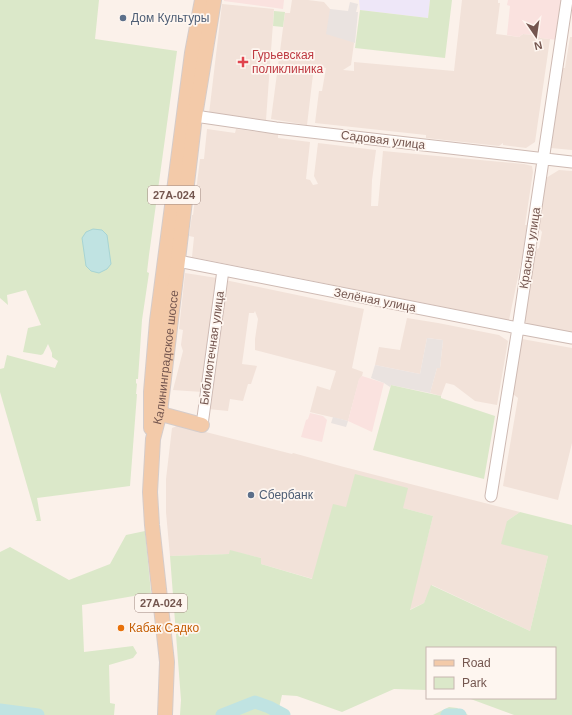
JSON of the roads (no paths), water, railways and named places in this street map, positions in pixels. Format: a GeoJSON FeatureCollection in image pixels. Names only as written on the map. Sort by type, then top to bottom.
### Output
{"type":"FeatureCollection","features":[{"type":"Feature","properties":{"kind":"main road","name":"27А-024"},"geometry":{"type":"LineString","coordinates":[[160,422],[151,392],[157,321],[192,53],[202,0]]}},
{"type":"Feature","properties":{"kind":"main road","name":"Калининградское шоссе"},"geometry":{"type":"LineString","coordinates":[[165,715],[167,662],[152,525],[150,492],[160,422],[195,116],[214,0]]}},
{"type":"Feature","properties":{"kind":"main road"},"geometry":{"type":"LineString","coordinates":[[160,422],[202,425]]}},
{"type":"Feature","properties":{"kind":"street","name":"Красная улица"},"geometry":{"type":"LineString","coordinates":[[491,496],[518,328],[531,233],[544,159],[567,0]]}},
{"type":"Feature","properties":{"kind":"street","name":"Садовая улица"},"geometry":{"type":"LineString","coordinates":[[195,116],[276,128],[572,162]]}},
{"type":"Feature","properties":{"kind":"street","name":"Зелёная улица"},"geometry":{"type":"LineString","coordinates":[[178,260],[572,338]]}},
{"type":"Feature","properties":{"kind":"street","name":"Библиотечная улица"},"geometry":{"type":"LineString","coordinates":[[202,425],[223,270]]}},
{"type":"Feature","properties":{"kind":"water"},"geometry":{"type":"Polygon","coordinates":[[[93,229],[102,230],[107,235],[111,264],[107,269],[99,273],[91,271],[86,266],[82,238],[86,232],[93,229]]]}},
{"type":"Feature","properties":{"kind":"waterway"},"geometry":{"type":"LineString","coordinates":[[222,715],[255,702],[284,715]]}},
{"type":"Feature","properties":{"kind":"waterway"},"geometry":{"type":"LineString","coordinates":[[0,710],[38,715]]}},
{"type":"Feature","properties":{"kind":"waterway"},"geometry":{"type":"LineString","coordinates":[[447,715],[460,715]]}},
{"type":"Feature","properties":{"kind":"place","name":"Дом Культуры"},"geometry":{"type":"Point","coordinates":[123,18]}},
{"type":"Feature","properties":{"kind":"place","name":"Гурьевская поликлиника"},"geometry":{"type":"Point","coordinates":[243,62]}},
{"type":"Feature","properties":{"kind":"place","name":"Сбербанк"},"geometry":{"type":"Point","coordinates":[251,495]}},
{"type":"Feature","properties":{"kind":"place","name":"Кабак Садко"},"geometry":{"type":"Point","coordinates":[121,628]}}]}
